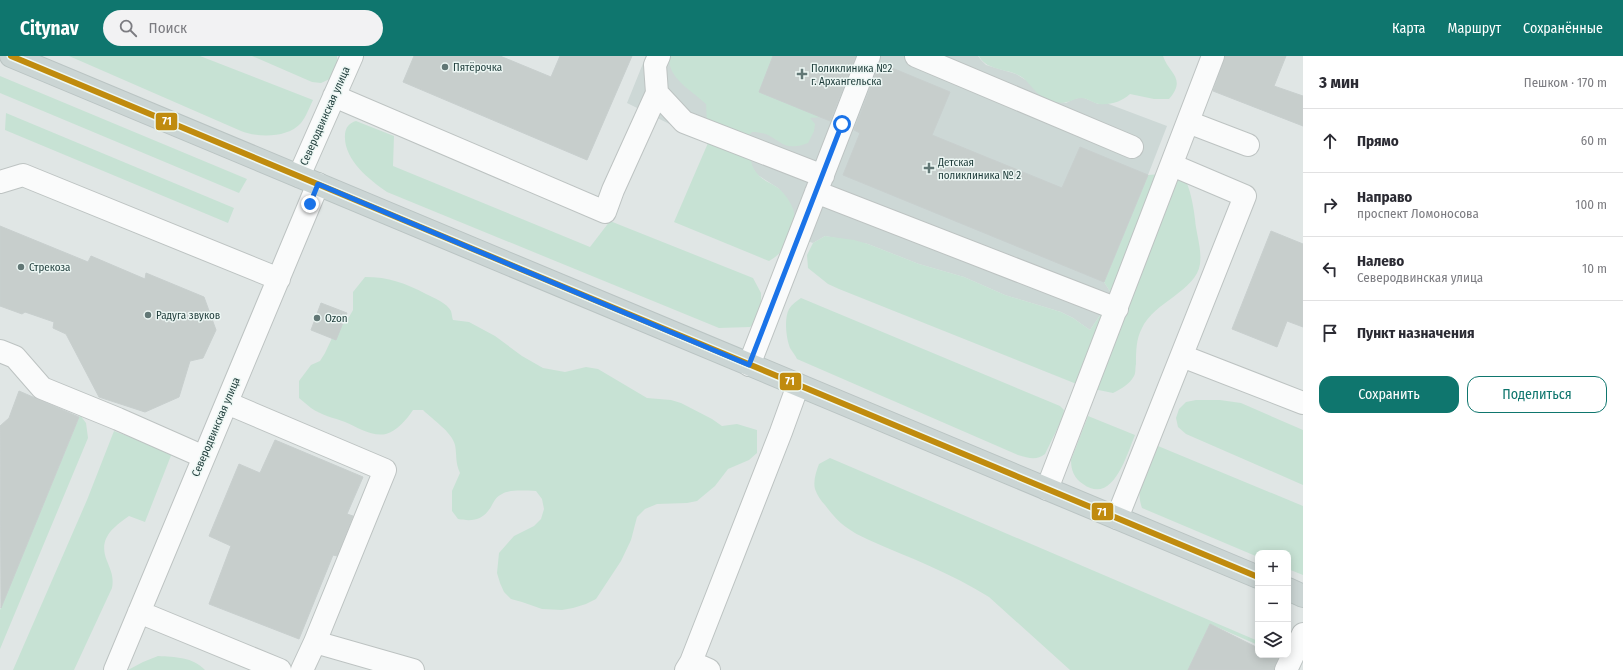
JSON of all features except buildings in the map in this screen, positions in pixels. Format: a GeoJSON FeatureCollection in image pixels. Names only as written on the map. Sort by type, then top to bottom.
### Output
{"type":"FeatureCollection","features":[{"type":"Feature","properties":{"kind":"main road"},"geometry":{"type":"LineString","coordinates":[[12,56],[1255,576]]}},
{"type":"Feature","properties":{"kind":"main road"},"geometry":{"type":"LineString","coordinates":[[1291,590],[1303,596]]}},
{"type":"Feature","properties":{"kind":"street","name":"Северодвинская улица"},"geometry":{"type":"LineString","coordinates":[[115,670],[279,279],[334,96],[352,56]]}},
{"type":"Feature","properties":{"kind":"street"},"geometry":{"type":"LineString","coordinates":[[334,96],[605,212],[613,190],[657,93],[655,65],[659,56]]}},
{"type":"Feature","properties":{"kind":"street"},"geometry":{"type":"LineString","coordinates":[[749,365],[869,56]]}},
{"type":"Feature","properties":{"kind":"street"},"geometry":{"type":"LineString","coordinates":[[916,56],[1132,147]]}},
{"type":"Feature","properties":{"kind":"street"},"geometry":{"type":"LineString","coordinates":[[1047,489],[1213,56]]}},
{"type":"Feature","properties":{"kind":"street"},"geometry":{"type":"LineString","coordinates":[[657,93],[684,122],[819,184],[1117,309]]}},
{"type":"Feature","properties":{"kind":"street"},"geometry":{"type":"LineString","coordinates":[[1188,122],[1248,145]]}},
{"type":"Feature","properties":{"kind":"street"},"geometry":{"type":"LineString","coordinates":[[1117,518],[1245,196],[1172,164]]}},
{"type":"Feature","properties":{"kind":"street"},"geometry":{"type":"LineString","coordinates":[[0,182],[23,175],[279,279]]}},
{"type":"Feature","properties":{"kind":"street"},"geometry":{"type":"LineString","coordinates":[[0,351],[15,357],[42,388],[118,419],[204,457]]}},
{"type":"Feature","properties":{"kind":"street"},"geometry":{"type":"LineString","coordinates":[[1182,356],[1303,404]]}},
{"type":"Feature","properties":{"kind":"street"},"geometry":{"type":"LineString","coordinates":[[695,667],[798,385]]}},
{"type":"Feature","properties":{"kind":"street"},"geometry":{"type":"LineString","coordinates":[[226,403],[385,470],[315,642],[302,670]]}},
{"type":"Feature","properties":{"kind":"street"},"geometry":{"type":"LineString","coordinates":[[139,612],[280,670]]}},
{"type":"Feature","properties":{"kind":"street"},"geometry":{"type":"LineString","coordinates":[[1286,670],[1303,634]]}},
{"type":"Feature","properties":{"kind":"street"},"geometry":{"type":"LineString","coordinates":[[315,642],[413,670]]}},
{"type":"Feature","properties":{"kind":"shaded area"},"geometry":{"type":"Polygon","coordinates":[[[646,56],[978,56],[986,65],[1016,74],[1029,82],[1043,97],[1066,103],[1082,97],[1098,104],[1106,103],[1167,126],[1104,282],[1111,293],[1107,305],[1090,330],[1073,318],[1061,312],[1005,295],[964,277],[919,264],[868,244],[825,236],[813,243],[790,235],[795,216],[778,188],[708,143],[627,103],[646,56]]]}},
{"type":"Feature","properties":{"kind":"green space"},"geometry":{"type":"Polygon","coordinates":[[[69,56],[200,56],[313,100],[303,121],[289,132],[264,136],[256,135],[241,131],[69,56]]]}},
{"type":"Feature","properties":{"kind":"green space"},"geometry":{"type":"Polygon","coordinates":[[[252,56],[337,56],[337,62],[334,77],[321,83],[312,82],[252,56]]]}},
{"type":"Feature","properties":{"kind":"green space"},"geometry":{"type":"Polygon","coordinates":[[[669,56],[773,56],[759,92],[821,117],[810,118],[815,124],[814,131],[808,143],[788,146],[768,135],[760,133],[752,132],[748,136],[750,155],[754,169],[758,175],[778,188],[785,195],[791,204],[795,219],[794,225],[782,250],[769,261],[674,222],[708,143],[706,104],[676,77],[669,64],[669,56]]]}},
{"type":"Feature","properties":{"kind":"green space"},"geometry":{"type":"Polygon","coordinates":[[[979,56],[1163,56],[1177,81],[1174,92],[1169,99],[1154,99],[1130,94],[1119,101],[1108,104],[1099,104],[1081,98],[1064,103],[1048,100],[1036,92],[1020,76],[990,66],[986,64],[979,56]]]}},
{"type":"Feature","properties":{"kind":"green space"},"geometry":{"type":"Polygon","coordinates":[[[0,76],[247,179],[239,193],[0,93],[0,76]]]}},
{"type":"Feature","properties":{"kind":"green space"},"geometry":{"type":"Polygon","coordinates":[[[6,113],[234,208],[228,223],[5,130],[6,113]]]}},
{"type":"Feature","properties":{"kind":"green space"},"geometry":{"type":"Polygon","coordinates":[[[356,121],[394,136],[393,166],[590,247],[610,221],[753,278],[761,293],[761,304],[755,323],[750,327],[719,328],[387,192],[358,168],[348,152],[345,143],[345,132],[350,124],[356,121]]]}},
{"type":"Feature","properties":{"kind":"green space"},"geometry":{"type":"Polygon","coordinates":[[[1176,173],[1184,178],[1190,192],[1200,247],[1200,264],[1197,273],[1191,282],[1148,319],[1140,332],[1137,341],[1135,375],[1128,384],[1113,393],[1084,387],[839,289],[828,284],[808,268],[807,255],[813,243],[825,236],[854,240],[919,264],[964,277],[1005,295],[1061,312],[1073,318],[1090,330],[1107,305],[1111,293],[1104,282],[1148,175],[1176,173]]]}},
{"type":"Feature","properties":{"kind":"green space"},"geometry":{"type":"Polygon","coordinates":[[[365,277],[397,281],[436,299],[449,308],[453,320],[469,322],[495,336],[522,356],[543,368],[565,372],[586,367],[598,369],[647,398],[671,400],[681,403],[712,419],[722,426],[737,424],[757,430],[757,453],[749,460],[728,469],[715,486],[697,501],[687,503],[657,504],[645,509],[637,517],[631,540],[621,561],[596,599],[586,604],[562,610],[542,609],[511,599],[504,592],[497,573],[499,553],[514,536],[534,526],[541,519],[544,509],[542,499],[536,491],[505,492],[497,497],[489,510],[482,517],[473,520],[458,519],[452,511],[452,491],[460,473],[458,469],[455,445],[450,435],[423,410],[413,410],[394,430],[381,435],[365,431],[319,413],[299,398],[299,381],[311,365],[320,361],[332,338],[349,317],[353,310],[353,292],[365,277]]]}},
{"type":"Feature","properties":{"kind":"green space"},"geometry":{"type":"Polygon","coordinates":[[[801,298],[1060,406],[1064,410],[1063,417],[1045,454],[1039,458],[1029,458],[1018,455],[797,359],[790,348],[786,317],[789,309],[801,298]]]}},
{"type":"Feature","properties":{"kind":"green space"},"geometry":{"type":"Polygon","coordinates":[[[1196,400],[1220,400],[1241,403],[1303,430],[1303,485],[1186,434],[1178,427],[1176,418],[1179,409],[1186,402],[1196,400]]]}},
{"type":"Feature","properties":{"kind":"green space"},"geometry":{"type":"Polygon","coordinates":[[[80,415],[86,423],[88,438],[0,649],[0,610],[80,415]]]}},
{"type":"Feature","properties":{"kind":"green space"},"geometry":{"type":"Polygon","coordinates":[[[1088,416],[1135,435],[1128,454],[1117,475],[1111,483],[1103,488],[1094,489],[1080,482],[1075,476],[1072,467],[1071,460],[1088,416]]]}},
{"type":"Feature","properties":{"kind":"green space"},"geometry":{"type":"Polygon","coordinates":[[[114,431],[172,453],[145,522],[129,516],[117,525],[108,535],[104,546],[112,574],[112,588],[74,670],[13,670],[87,500],[114,431]]]}},
{"type":"Feature","properties":{"kind":"green space"},"geometry":{"type":"Polygon","coordinates":[[[1158,446],[1303,506],[1303,575],[1291,570],[1291,550],[1255,550],[1255,556],[1142,508],[1140,500],[1141,484],[1158,446]]]}},
{"type":"Feature","properties":{"kind":"green space"},"geometry":{"type":"Polygon","coordinates":[[[830,458],[1255,640],[1255,644],[1210,624],[1188,670],[1070,670],[989,597],[975,588],[945,573],[862,537],[839,522],[821,500],[814,486],[815,476],[819,464],[830,458]]]}},
{"type":"Feature","properties":{"kind":"green space"},"geometry":{"type":"Polygon","coordinates":[[[158,656],[177,657],[189,660],[195,662],[205,670],[128,670],[158,656]]]}},
{"type":"Feature","properties":{"kind":"transit line","name":"71"},"geometry":{"type":"LineString","coordinates":[[11,56],[1255,576]]}},
{"type":"Feature","properties":{"kind":"place","name":"Пятёрочка"},"geometry":{"type":"Point","coordinates":[445,67]}},
{"type":"Feature","properties":{"kind":"place","name":"Поликлиника №2 г. Архангельска"},"geometry":{"type":"Point","coordinates":[802,74]}},
{"type":"Feature","properties":{"kind":"place","name":"Детская поликлиника № 2"},"geometry":{"type":"Point","coordinates":[929,168]}},
{"type":"Feature","properties":{"kind":"place","name":"Стрекоза"},"geometry":{"type":"Point","coordinates":[21,267]}},
{"type":"Feature","properties":{"kind":"place","name":"Радуга звуков"},"geometry":{"type":"Point","coordinates":[148,315]}},
{"type":"Feature","properties":{"kind":"place","name":"Ozon"},"geometry":{"type":"Point","coordinates":[317,318]}},
{"type":"Feature","properties":{"kind":"route"},"geometry":{"type":"LineString","coordinates":[[310,204],[318,184],[749,365],[842,124]]}}]}
